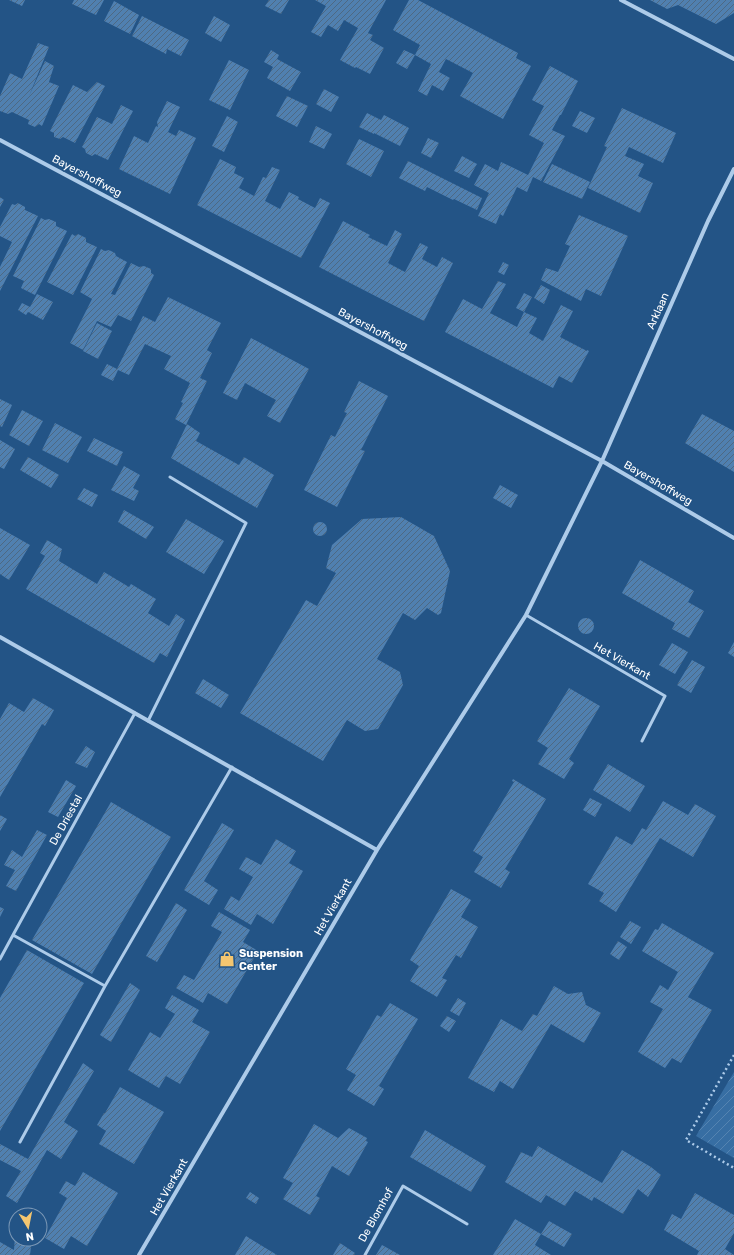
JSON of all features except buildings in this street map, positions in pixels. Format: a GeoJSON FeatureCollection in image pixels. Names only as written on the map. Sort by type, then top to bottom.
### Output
{"type":"FeatureCollection","features":[{"type":"Feature","properties":{"kind":"street"},"geometry":{"type":"LineString","coordinates":[[620,0],[734,58]]}},
{"type":"Feature","properties":{"kind":"street","name":"Bayershoffweg"},"geometry":{"type":"LineString","coordinates":[[0,140],[602,461],[734,538]]}},
{"type":"Feature","properties":{"kind":"street","name":"Arklaan"},"geometry":{"type":"LineString","coordinates":[[602,461],[708,221],[734,169]]}},
{"type":"Feature","properties":{"kind":"street","name":"Het Vierkant"},"geometry":{"type":"LineString","coordinates":[[139,1255],[377,850],[526,615],[602,461]]}},
{"type":"Feature","properties":{"kind":"street"},"geometry":{"type":"LineString","coordinates":[[0,637],[377,850]]}},
{"type":"Feature","properties":{"kind":"lane"},"geometry":{"type":"LineString","coordinates":[[148,721],[246,523],[170,477]]}},
{"type":"Feature","properties":{"kind":"lane","name":"Het Vierkant"},"geometry":{"type":"LineString","coordinates":[[526,615],[665,696],[642,741]]}},
{"type":"Feature","properties":{"kind":"lane","name":"De Driestal"},"geometry":{"type":"LineString","coordinates":[[0,959],[136,713]]}},
{"type":"Feature","properties":{"kind":"lane"},"geometry":{"type":"LineString","coordinates":[[20,1142],[106,986],[232,767]]}},
{"type":"Feature","properties":{"kind":"lane"},"geometry":{"type":"LineString","coordinates":[[13,935],[106,986]]}},
{"type":"Feature","properties":{"kind":"lane","name":"De Blomhof"},"geometry":{"type":"LineString","coordinates":[[365,1255],[403,1186],[467,1224]]}},
{"type":"Feature","properties":{"kind":"path"},"geometry":{"type":"LineString","coordinates":[[734,1055],[686,1140],[734,1168]]}},
{"type":"Feature","properties":{"kind":"shaded area"},"geometry":{"type":"Polygon","coordinates":[[[734,1072],[734,1158],[696,1136],[734,1072]]]}},
{"type":"Feature","properties":{"kind":"place","name":"Suspension Center"},"geometry":{"type":"Point","coordinates":[227,959]}}]}
